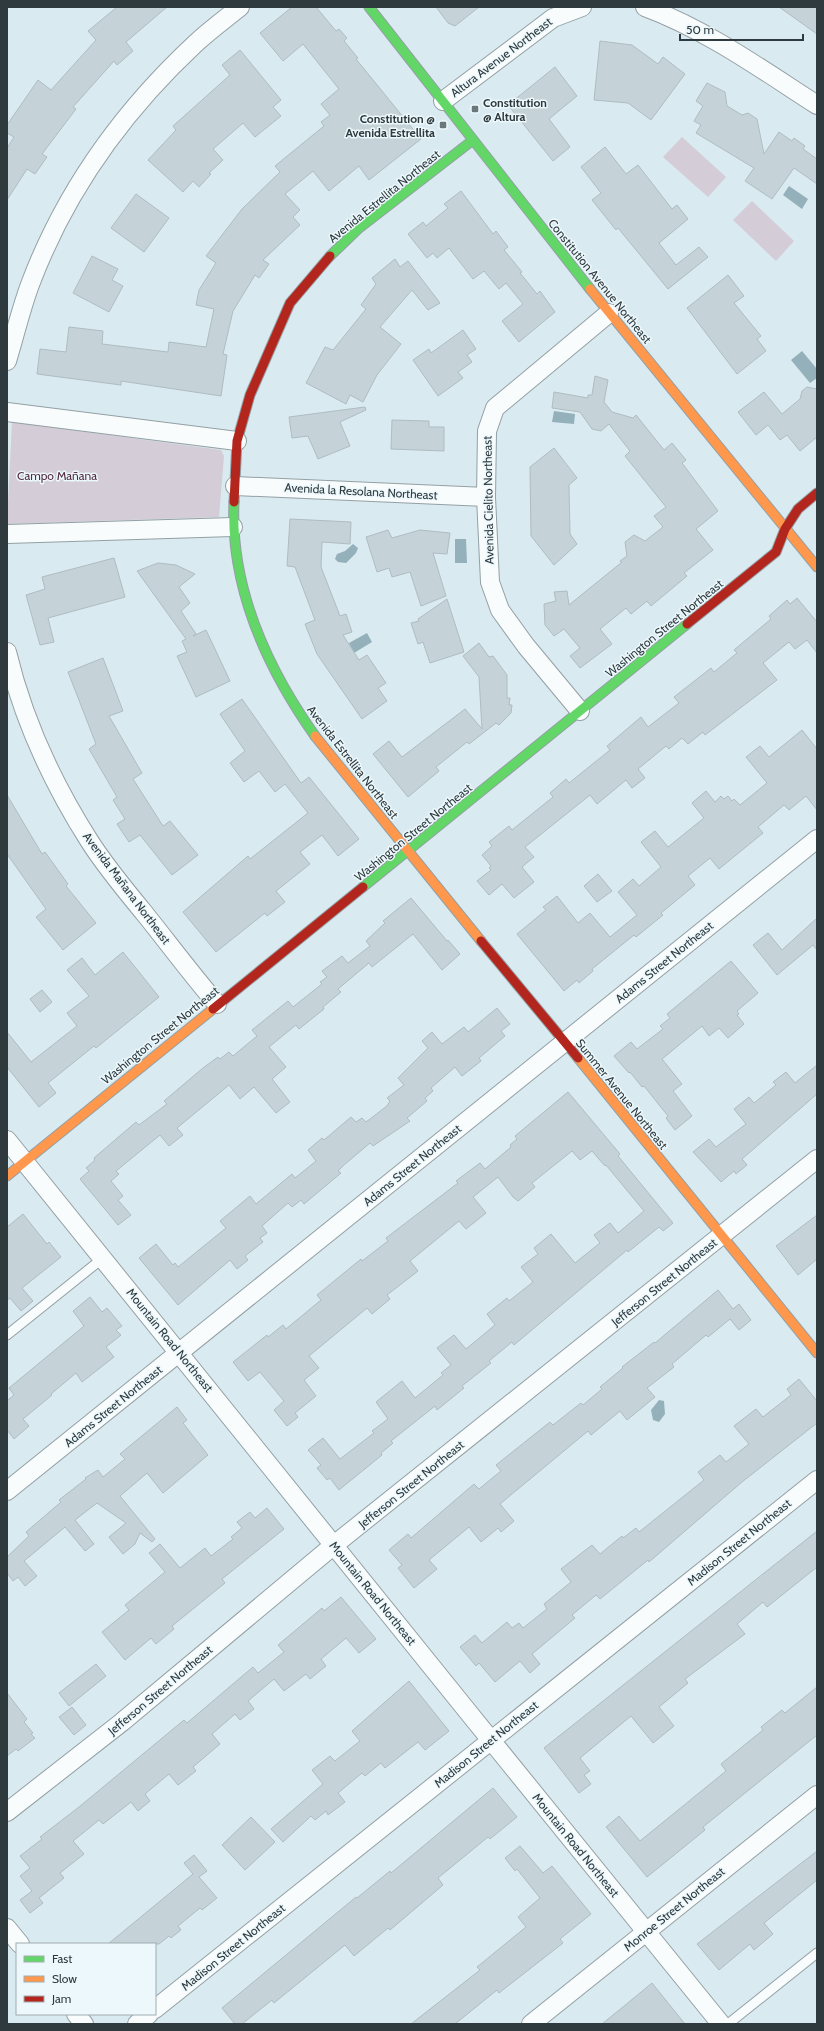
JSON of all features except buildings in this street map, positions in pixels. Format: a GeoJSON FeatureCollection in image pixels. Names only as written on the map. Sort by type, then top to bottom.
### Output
{"type":"FeatureCollection","features":[{"type":"Feature","properties":{"kind":"street"},"geometry":{"type":"LineString","coordinates":[[7,360],[31,283],[60,215],[97,155],[144,96],[196,43],[240,7]]}},
{"type":"Feature","properties":{"kind":"street","name":"Constitution Avenue Northeast"},"geometry":{"type":"LineString","coordinates":[[369,7],[609,313],[817,568]]}},
{"type":"Feature","properties":{"kind":"street","name":"Altura Avenue Northeast"},"geometry":{"type":"LineString","coordinates":[[443,101],[554,18],[582,7]]}},
{"type":"Feature","properties":{"kind":"street"},"geometry":{"type":"LineString","coordinates":[[645,7],[669,16],[716,40],[817,105]]}},
{"type":"Feature","properties":{"kind":"street","name":"Avenida Estrellita Northeast"},"geometry":{"type":"LineString","coordinates":[[408,851],[320,744],[293,705],[272,667],[254,626],[243,587],[233,527],[237,441],[250,395],[269,348],[295,297],[321,264],[358,229],[473,140]]}},
{"type":"Feature","properties":{"kind":"street","name":"Avenida Cielito Northeast"},"geometry":{"type":"LineString","coordinates":[[580,712],[526,646],[500,610],[490,582],[486,497],[487,430],[495,408],[609,313]]}},
{"type":"Feature","properties":{"kind":"street"},"geometry":{"type":"LineString","coordinates":[[7,412],[237,441]]}},
{"type":"Feature","properties":{"kind":"street","name":"Avenida la Resolana Northeast"},"geometry":{"type":"LineString","coordinates":[[235,486],[486,497]]}},
{"type":"Feature","properties":{"kind":"street","name":"Washington Street Northeast"},"geometry":{"type":"LineString","coordinates":[[7,1176],[217,1004],[776,552],[785,529],[798,509],[817,493]]}},
{"type":"Feature","properties":{"kind":"street"},"geometry":{"type":"LineString","coordinates":[[7,534],[233,527]]}},
{"type":"Feature","properties":{"kind":"street","name":"Avenida Mañana Northeast"},"geometry":{"type":"LineString","coordinates":[[7,652],[26,713],[44,757],[91,844],[217,1004]]}},
{"type":"Feature","properties":{"kind":"street","name":"Adams Street Northeast"},"geometry":{"type":"LineString","coordinates":[[7,1491],[817,839]]}},
{"type":"Feature","properties":{"kind":"street","name":"Summer Avenue Northeast"},"geometry":{"type":"LineString","coordinates":[[408,851],[817,1353]]}},
{"type":"Feature","properties":{"kind":"street","name":"Mountain Road Northeast"},"geometry":{"type":"LineString","coordinates":[[7,1140],[180,1351],[334,1545],[721,2024]]}},
{"type":"Feature","properties":{"kind":"street","name":"Jefferson Street Northeast"},"geometry":{"type":"LineString","coordinates":[[7,1812],[122,1722],[334,1545],[817,1159]]}},
{"type":"Feature","properties":{"kind":"street","name":"Madison Street Northeast"},"geometry":{"type":"LineString","coordinates":[[156,2008],[817,1480]]}},
{"type":"Feature","properties":{"kind":"street","name":"Monroe Street Northeast"},"geometry":{"type":"LineString","coordinates":[[531,2024],[817,1795]]}},
{"type":"Feature","properties":{"kind":"street"},"geometry":{"type":"LineString","coordinates":[[7,1928],[19,1943]]}},
{"type":"Feature","properties":{"kind":"street"},"geometry":{"type":"LineString","coordinates":[[77,2015],[84,2024]]}},
{"type":"Feature","properties":{"kind":"street"},"geometry":{"type":"LineString","coordinates":[[137,2024],[148,2015]]}},
{"type":"Feature","properties":{"kind":"lane"},"geometry":{"type":"LineString","coordinates":[[7,1335],[103,1258]]}},
{"type":"Feature","properties":{"kind":"lane"},"geometry":{"type":"LineString","coordinates":[[728,2024],[817,1952]]}},
{"type":"Feature","properties":{"kind":"green space"},"geometry":{"type":"Polygon","coordinates":[[[682,137],[726,177],[708,197],[663,157],[682,137]]]}},
{"type":"Feature","properties":{"kind":"green space"},"geometry":{"type":"Polygon","coordinates":[[[752,201],[794,241],[776,261],[733,220],[752,201]]]}},
{"type":"Feature","properties":{"kind":"green space","name":"Campo Mañana"},"geometry":{"type":"Polygon","coordinates":[[[12,422],[221,450],[224,456],[219,517],[7,524],[12,422]]]}},
{"type":"Feature","properties":{"kind":"water"},"geometry":{"type":"Polygon","coordinates":[[[789,186],[808,199],[802,209],[783,195],[789,186]]]}},
{"type":"Feature","properties":{"kind":"water"},"geometry":{"type":"Polygon","coordinates":[[[802,351],[817,369],[817,378],[810,383],[791,360],[802,351]]]}},
{"type":"Feature","properties":{"kind":"water"},"geometry":{"type":"Polygon","coordinates":[[[554,411],[575,414],[574,424],[552,422],[554,411]]]}},
{"type":"Feature","properties":{"kind":"water"},"geometry":{"type":"Polygon","coordinates":[[[455,539],[466,539],[467,563],[455,563],[455,539]]]}},
{"type":"Feature","properties":{"kind":"water"},"geometry":{"type":"Polygon","coordinates":[[[353,544],[358,548],[356,553],[346,563],[338,562],[335,559],[337,554],[345,551],[353,544]]]}},
{"type":"Feature","properties":{"kind":"water"},"geometry":{"type":"Polygon","coordinates":[[[367,633],[372,642],[354,653],[349,643],[367,633]]]}},
{"type":"Feature","properties":{"kind":"water"},"geometry":{"type":"Polygon","coordinates":[[[659,1400],[664,1401],[665,1414],[659,1422],[653,1420],[651,1410],[659,1400]]]}},
{"type":"Feature","properties":{"kind":"traffic: fast"},"geometry":{"type":"LineString","coordinates":[[369,7],[590,289]]}},
{"type":"Feature","properties":{"kind":"traffic: fast"},"geometry":{"type":"LineString","coordinates":[[330,256],[358,229],[473,140]]}},
{"type":"Feature","properties":{"kind":"traffic: fast"},"geometry":{"type":"LineString","coordinates":[[234,502],[234,534],[238,565],[245,596],[255,626],[267,655],[282,683],[315,736]]}},
{"type":"Feature","properties":{"kind":"traffic: fast"},"geometry":{"type":"LineString","coordinates":[[363,887],[687,624]]}},
{"type":"Feature","properties":{"kind":"traffic: slow"},"geometry":{"type":"LineString","coordinates":[[590,289],[817,567]]}},
{"type":"Feature","properties":{"kind":"traffic: slow"},"geometry":{"type":"LineString","coordinates":[[315,736],[481,941]]}},
{"type":"Feature","properties":{"kind":"traffic: slow"},"geometry":{"type":"LineString","coordinates":[[7,1176],[213,1009]]}},
{"type":"Feature","properties":{"kind":"traffic: slow"},"geometry":{"type":"LineString","coordinates":[[578,1058],[817,1353]]}},
{"type":"Feature","properties":{"kind":"traffic: jam"},"geometry":{"type":"LineString","coordinates":[[234,502],[237,441],[250,395],[290,303],[330,256]]}},
{"type":"Feature","properties":{"kind":"traffic: jam"},"geometry":{"type":"LineString","coordinates":[[687,624],[776,552],[785,529],[798,509],[817,493]]}},
{"type":"Feature","properties":{"kind":"traffic: jam"},"geometry":{"type":"LineString","coordinates":[[213,1009],[363,887]]}},
{"type":"Feature","properties":{"kind":"traffic: jam"},"geometry":{"type":"LineString","coordinates":[[481,941],[578,1058]]}},
{"type":"Feature","properties":{"kind":"place","name":"Constitution @ Altura"},"geometry":{"type":"Point","coordinates":[475,109]}},
{"type":"Feature","properties":{"kind":"place","name":"Constitution @ Avenida Estrellita"},"geometry":{"type":"Point","coordinates":[443,125]}}]}
